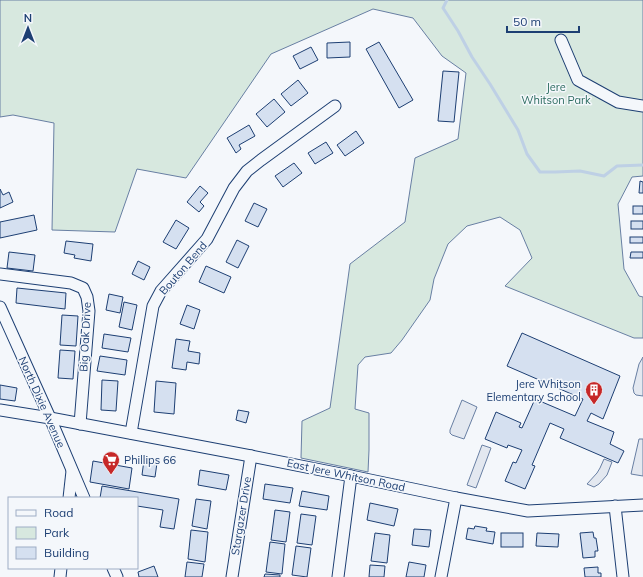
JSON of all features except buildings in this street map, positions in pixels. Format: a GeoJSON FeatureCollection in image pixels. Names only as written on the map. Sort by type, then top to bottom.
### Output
{"type":"FeatureCollection","features":[{"type":"Feature","properties":{"kind":"street"},"geometry":{"type":"LineString","coordinates":[[561,40],[578,80],[618,102],[643,106]]}},
{"type":"Feature","properties":{"kind":"street","name":"Bouton Bend"},"geometry":{"type":"LineString","coordinates":[[131,433],[153,306],[161,291],[207,239],[234,188],[247,171],[335,106]]}},
{"type":"Feature","properties":{"kind":"street","name":"Big Oak Drive"},"geometry":{"type":"LineString","coordinates":[[0,274],[71,283],[83,288],[88,297],[80,424]]}},
{"type":"Feature","properties":{"kind":"street","name":"North Dixie Avenue"},"geometry":{"type":"LineString","coordinates":[[0,306],[84,497]]}},
{"type":"Feature","properties":{"kind":"street","name":"East Jere Whitson Road"},"geometry":{"type":"LineString","coordinates":[[0,410],[131,433],[528,511],[643,504]]}},
{"type":"Feature","properties":{"kind":"street","name":"Stargazer Drive"},"geometry":{"type":"LineString","coordinates":[[232,577],[251,456]]}},
{"type":"Feature","properties":{"kind":"street"},"geometry":{"type":"LineString","coordinates":[[69,497],[72,470]]}},
{"type":"Feature","properties":{"kind":"street"},"geometry":{"type":"LineString","coordinates":[[338,577],[351,476]]}},
{"type":"Feature","properties":{"kind":"street"},"geometry":{"type":"LineString","coordinates":[[441,577],[456,498]]}},
{"type":"Feature","properties":{"kind":"street"},"geometry":{"type":"LineString","coordinates":[[615,506],[623,577]]}},
{"type":"Feature","properties":{"kind":"green space","name":"Jere Whitson Park"},"geometry":{"type":"Polygon","coordinates":[[[0,0],[643,0],[643,176],[632,177],[618,204],[624,269],[639,296],[643,297],[643,338],[634,338],[505,286],[532,258],[520,230],[500,217],[467,226],[448,244],[434,279],[430,300],[402,340],[391,353],[365,357],[358,365],[355,409],[369,413],[368,472],[301,458],[302,421],[330,408],[350,264],[405,222],[415,158],[458,139],[466,73],[442,56],[413,18],[373,9],[271,54],[186,178],[137,169],[115,232],[52,230],[54,123],[13,115],[0,117],[0,0]]]}},
{"type":"Feature","properties":{"kind":"shaded area"},"geometry":{"type":"Polygon","coordinates":[[[643,357],[643,396],[636,395],[633,388],[639,364],[643,357]]]}},
{"type":"Feature","properties":{"kind":"shaded area"},"geometry":{"type":"Polygon","coordinates":[[[462,400],[477,407],[464,439],[450,433],[462,400]]]}},
{"type":"Feature","properties":{"kind":"shaded area"},"geometry":{"type":"Polygon","coordinates":[[[639,439],[643,439],[643,476],[631,474],[639,439]]]}},
{"type":"Feature","properties":{"kind":"shaded area"},"geometry":{"type":"Polygon","coordinates":[[[482,445],[491,448],[476,488],[467,485],[482,445]]]}},
{"type":"Feature","properties":{"kind":"shaded area"},"geometry":{"type":"Polygon","coordinates":[[[604,459],[612,462],[607,475],[594,487],[587,484],[597,473],[604,459]]]}},
{"type":"Feature","properties":{"kind":"waterway"},"geometry":{"type":"LineString","coordinates":[[447,0],[443,8],[518,130],[527,154],[540,172],[580,171],[604,176],[617,166],[643,165]]}},
{"type":"Feature","properties":{"kind":"place","name":"Jere Whitson Elementary School"},"geometry":{"type":"Point","coordinates":[594,405]}},
{"type":"Feature","properties":{"kind":"place","name":"Phillips 66"},"geometry":{"type":"Point","coordinates":[111,475]}}]}
